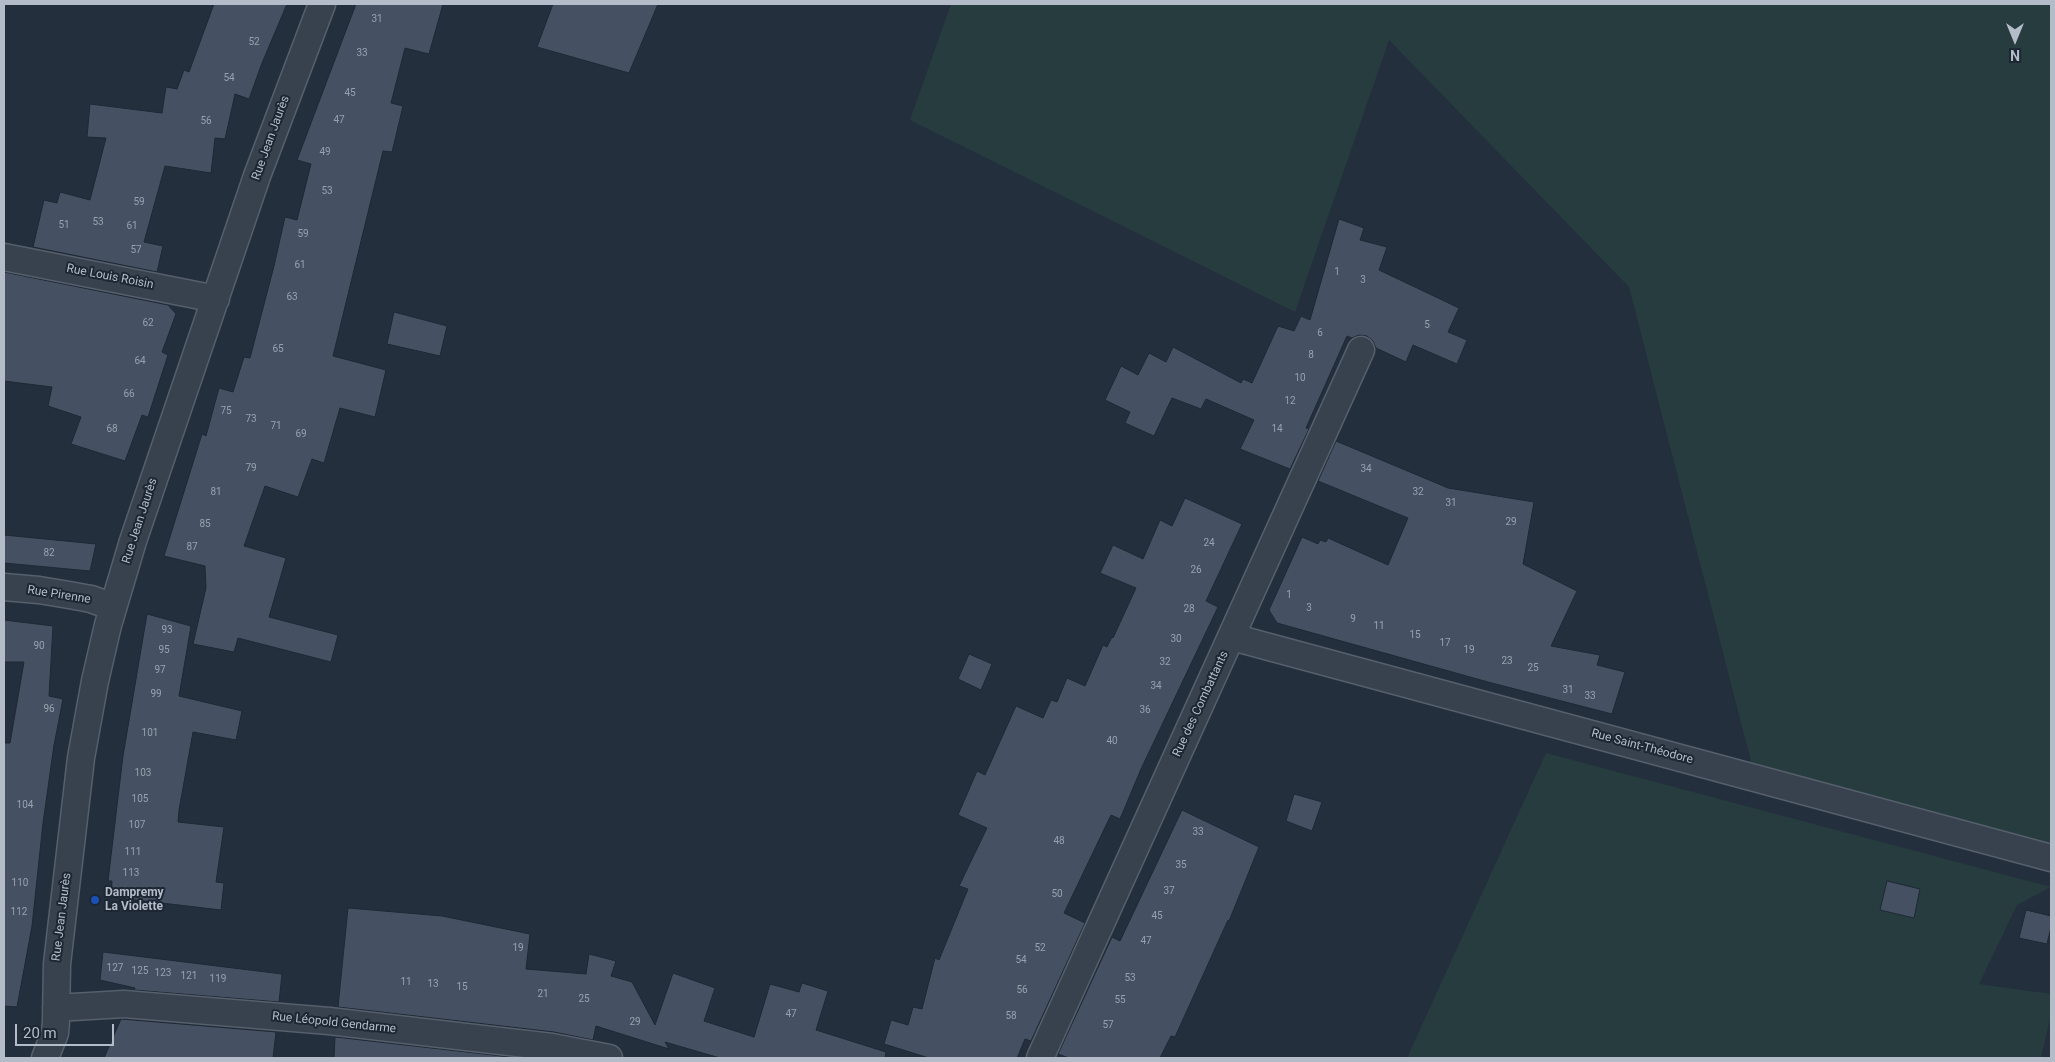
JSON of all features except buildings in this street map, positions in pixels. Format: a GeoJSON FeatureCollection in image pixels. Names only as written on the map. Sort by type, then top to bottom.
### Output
{"type":"FeatureCollection","features":[{"type":"Feature","properties":{"kind":"street","name":"Rue Jean Jaurès"},"geometry":{"type":"LineString","coordinates":[[45,1058],[55,1033],[57,964],[82,758],[95,681],[113,607],[133,541],[257,176],[322,4]]}},
{"type":"Feature","properties":{"kind":"street","name":"Rue Louis Roisin"},"geometry":{"type":"LineString","coordinates":[[4,257],[216,299]]}},
{"type":"Feature","properties":{"kind":"street","name":"Rue des Combattants"},"geometry":{"type":"LineString","coordinates":[[1040,1058],[1361,350]]}},
{"type":"Feature","properties":{"kind":"street","name":"Rue Pirenne"},"geometry":{"type":"LineString","coordinates":[[4,588],[40,590],[69,595],[91,599],[113,607]]}},
{"type":"Feature","properties":{"kind":"street","name":"Rue Saint-Théodore"},"geometry":{"type":"LineString","coordinates":[[1232,637],[2051,858]]}},
{"type":"Feature","properties":{"kind":"street","name":"Rue Léopold Gendarme"},"geometry":{"type":"LineString","coordinates":[[56,1008],[124,1004],[329,1021],[552,1046],[609,1058]]}},
{"type":"Feature","properties":{"kind":"green space"},"geometry":{"type":"Polygon","coordinates":[[[951,4],[2051,4],[2051,858],[1755,777],[1629,287],[1389,40],[1295,312],[910,120],[951,4]]]}},
{"type":"Feature","properties":{"kind":"green space"},"geometry":{"type":"Polygon","coordinates":[[[1546,753],[2051,887],[2017,905],[1979,984],[2051,994],[2051,1015],[2041,1058],[1407,1058],[1546,753]]]}},
{"type":"Feature","properties":{"kind":"place","name":"Dampremy La Violette"},"geometry":{"type":"Point","coordinates":[95,900]}}]}
